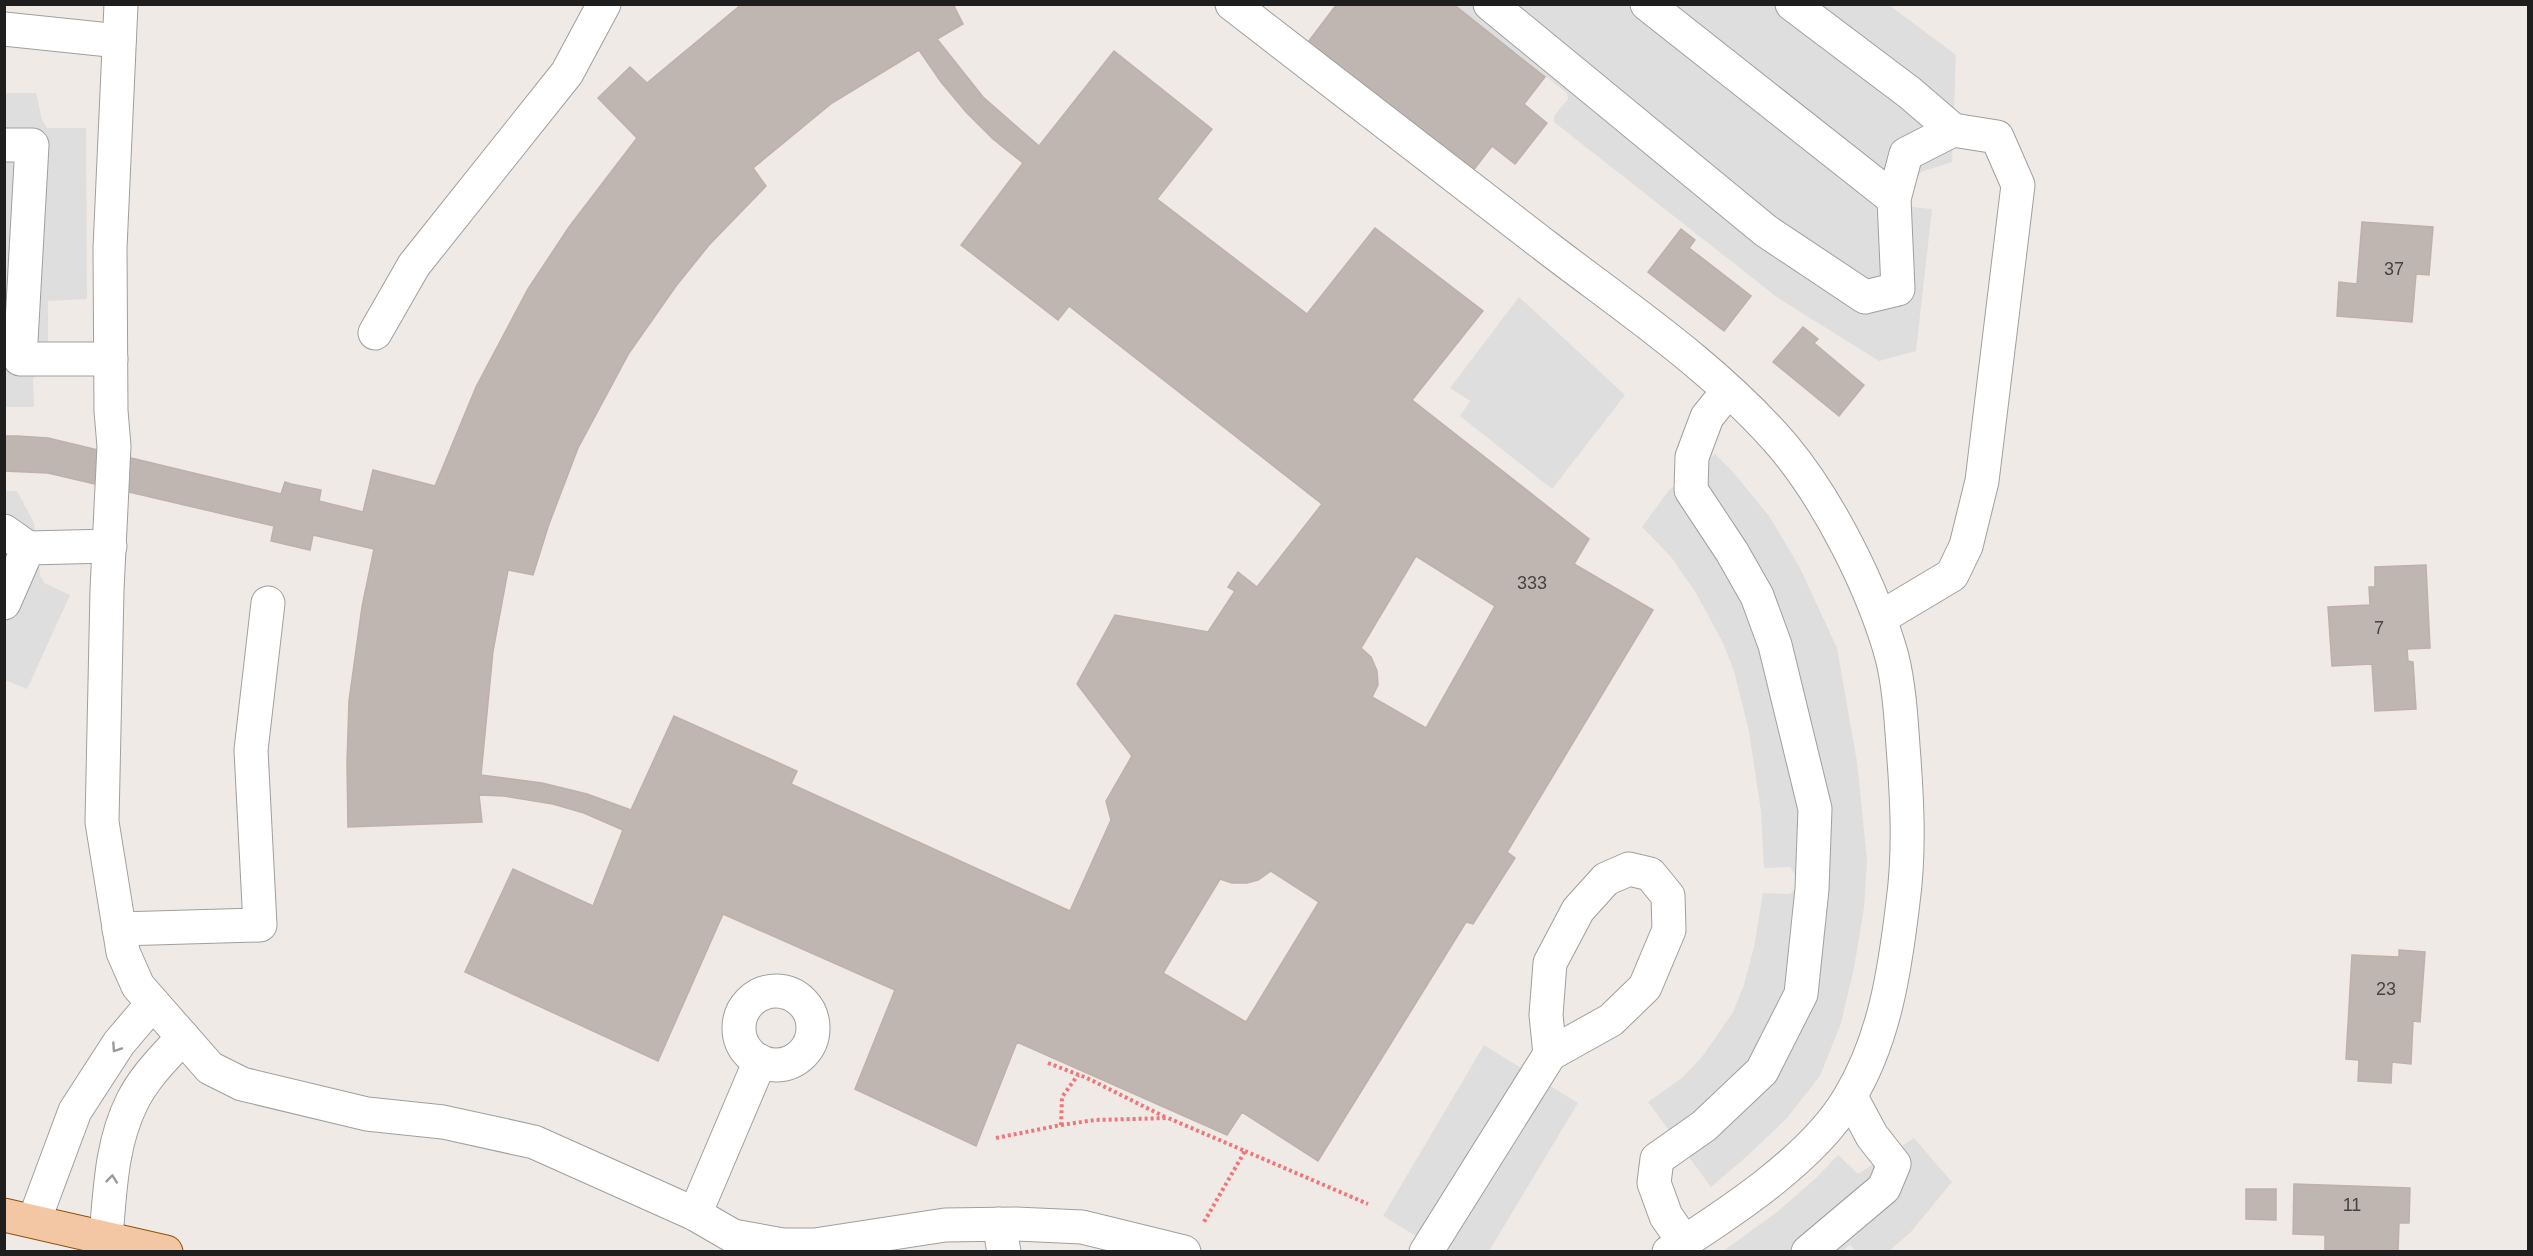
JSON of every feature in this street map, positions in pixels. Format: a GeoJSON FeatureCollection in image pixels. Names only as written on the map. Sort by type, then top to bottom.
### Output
{"type":"FeatureCollection","features":[{"type":"Feature","properties":{"kind":"main road"},"geometry":{"type":"LineString","coordinates":[[19,1218],[166,1251]]}},
{"type":"Feature","properties":{"kind":"lane"},"geometry":{"type":"LineString","coordinates":[[121,4],[110,248],[114,446],[102,822],[123,952],[138,986],[210,1068],[242,1084],[367,1114],[443,1122],[534,1142],[696,1214],[733,1236],[783,1245],[815,1245],[945,1225],[1002,1238],[1082,1227],[1122,1244],[1191,1241]]}},
{"type":"Feature","properties":{"kind":"lane"},"geometry":{"type":"LineString","coordinates":[[375,333],[414,265],[567,73],[604,4]]}},
{"type":"Feature","properties":{"kind":"lane"},"geometry":{"type":"LineString","coordinates":[[1232,4],[1709,372],[1728,391],[1784,447],[1825,507],[1846,545],[1880,618],[1893,661],[1901,721],[1908,867],[1891,990],[1874,1044],[1851,1096],[1832,1123],[1799,1156],[1739,1206],[1676,1247],[1654,1183],[1657,1159],[1704,1126],[1762,1071],[1801,994],[1812,889],[1815,809],[1775,645],[1757,596],[1732,552],[1691,490],[1692,457],[1707,417],[1728,391]]}},
{"type":"Feature","properties":{"kind":"lane"},"geometry":{"type":"LineString","coordinates":[[1490,4],[1766,231],[1865,297],[1898,289],[1894,199],[1906,154],[1953,130]]}},
{"type":"Feature","properties":{"kind":"lane"},"geometry":{"type":"LineString","coordinates":[[1647,4],[1894,199]]}},
{"type":"Feature","properties":{"kind":"lane"},"geometry":{"type":"LineString","coordinates":[[1792,4],[1910,93],[1953,130],[1997,137],[2018,185],[1982,481],[1966,546],[1952,575],[1880,618]]}},
{"type":"Feature","properties":{"kind":"lane"},"geometry":{"type":"LineString","coordinates":[[4,29],[119,41]]}},
{"type":"Feature","properties":{"kind":"lane"},"geometry":{"type":"LineString","coordinates":[[4,145],[32,145],[20,359],[111,359]]}},
{"type":"Feature","properties":{"kind":"lane"},"geometry":{"type":"LineString","coordinates":[[4,603],[16,539],[110,546]]}},
{"type":"Feature","properties":{"kind":"lane"},"geometry":{"type":"LineString","coordinates":[[119,929],[260,925],[251,750],[268,603]]}},
{"type":"Feature","properties":{"kind":"lane"},"geometry":{"type":"LineString","coordinates":[[1426,1251],[1550,1054],[1611,1020],[1644,987],[1669,930],[1668,896],[1650,874],[1629,868],[1606,879],[1578,910],[1550,963],[1546,1015],[1550,1054]]}},
{"type":"Feature","properties":{"kind":"lane"},"geometry":{"type":"LineString","coordinates":[[19,1218],[75,1111],[119,1043],[153,1003]]}},
{"type":"Feature","properties":{"kind":"lane"},"geometry":{"type":"LineString","coordinates":[[106,1237],[114,1156],[132,1102],[156,1067],[183,1037]]}},
{"type":"Feature","properties":{"kind":"lane"},"geometry":{"type":"LineString","coordinates":[[696,1214],[760,1061]]}},
{"type":"Feature","properties":{"kind":"lane"},"geometry":{"type":"LineString","coordinates":[[1808,1251],[1884,1188],[1894,1164],[1872,1136],[1851,1096]]}},
{"type":"Feature","properties":{"kind":"path"},"geometry":{"type":"LineString","coordinates":[[1048,1063],[1168,1118],[1368,1204]]}},
{"type":"Feature","properties":{"kind":"path"},"geometry":{"type":"LineString","coordinates":[[1061,1125],[1062,1097],[1078,1075]]}},
{"type":"Feature","properties":{"kind":"path"},"geometry":{"type":"LineString","coordinates":[[996,1138],[1095,1120],[1168,1118]]}},
{"type":"Feature","properties":{"kind":"path"},"geometry":{"type":"LineString","coordinates":[[1191,1241],[1245,1151]]}},
{"type":"Feature","properties":{"kind":"shaded area"},"geometry":{"type":"Polygon","coordinates":[[[1455,5],[1889,5],[1956,55],[1952,162],[1921,172],[1909,189],[1911,207],[1932,209],[1916,351],[1879,361],[1778,298],[1554,122],[1554,116],[1568,99],[1567,93],[1455,5]]]}},
{"type":"Feature","properties":{"kind":"shaded area"},"geometry":{"type":"Polygon","coordinates":[[[5,93],[36,93],[42,120],[47,128],[86,128],[87,299],[48,301],[48,371],[38,373],[33,379],[34,407],[5,407],[5,93]]]}},
{"type":"Feature","properties":{"kind":"shaded area"},"geometry":{"type":"Polygon","coordinates":[[[1519,297],[1625,395],[1552,489],[1460,416],[1470,401],[1450,388],[1519,297]]]}},
{"type":"Feature","properties":{"kind":"shaded area"},"geometry":{"type":"Polygon","coordinates":[[[1715,454],[1769,516],[1799,566],[1837,648],[1857,762],[1867,860],[1864,908],[1854,968],[1841,1023],[1820,1076],[1787,1118],[1711,1187],[1648,1102],[1683,1077],[1702,1057],[1733,1012],[1744,985],[1754,947],[1763,893],[1790,894],[1796,888],[1796,876],[1790,867],[1764,868],[1761,811],[1749,731],[1734,671],[1723,643],[1696,593],[1671,557],[1642,527],[1669,490],[1715,454]]]}},
{"type":"Feature","properties":{"kind":"shaded area"},"geometry":{"type":"Polygon","coordinates":[[[4,491],[17,491],[34,523],[40,575],[44,583],[70,595],[27,689],[5,680],[4,491]]]}},
{"type":"Feature","properties":{"kind":"shaded area"},"geometry":{"type":"Polygon","coordinates":[[[1484,1045],[1578,1103],[1489,1251],[1441,1251],[1383,1216],[1484,1045]]]}},
{"type":"Feature","properties":{"kind":"shaded area"},"geometry":{"type":"Polygon","coordinates":[[[1914,1138],[1952,1182],[1910,1233],[1889,1251],[1856,1251],[1850,1245],[1841,1252],[1722,1252],[1777,1212],[1838,1155],[1858,1174],[1914,1138]]]}},
{"type":"Feature","properties":{"kind":"building"},"geometry":{"type":"Polygon","coordinates":[[[742,4],[953,4],[963,24],[937,39],[983,97],[1039,146],[1114,51],[1212,129],[1157,199],[1307,314],[1375,228],[1483,311],[1412,400],[1589,539],[1574,564],[1653,610],[1507,852],[1515,858],[1473,924],[1466,922],[1318,1161],[1242,1112],[1227,1135],[1017,1042],[976,1146],[855,1089],[895,990],[723,914],[658,1061],[465,972],[513,869],[593,906],[623,830],[584,813],[553,804],[504,796],[479,795],[482,822],[348,827],[349,701],[362,607],[374,549],[313,535],[310,550],[271,541],[274,526],[48,473],[4,471],[4,436],[17,436],[48,438],[281,494],[285,482],[321,490],[319,501],[363,512],[373,470],[435,486],[476,387],[528,289],[569,227],[637,138],[598,98],[630,67],[647,83],[742,4]],[[919,50],[832,103],[753,168],[766,186],[709,245],[676,286],[629,353],[578,448],[549,524],[533,575],[508,570],[493,651],[481,775],[542,783],[587,794],[631,810],[674,716],[797,771],[791,784],[1070,911],[1111,820],[1106,801],[1132,756],[1077,684],[1115,615],[1208,632],[1235,591],[1228,587],[1238,572],[1257,587],[1322,504],[1069,306],[1058,320],[961,245],[1023,163],[993,139],[966,112],[919,50]],[[1416,556],[1361,648],[1371,657],[1377,671],[1378,685],[1372,697],[1426,728],[1495,606],[1416,556]],[[1271,871],[1258,880],[1232,883],[1220,879],[1163,973],[1246,1022],[1319,902],[1271,871]]]}},
{"type":"Feature","properties":{"kind":"building"},"geometry":{"type":"Polygon","coordinates":[[[1337,4],[1453,4],[1545,77],[1524,104],[1547,123],[1515,164],[1492,146],[1472,172],[1308,42],[1337,4]]]}},
{"type":"Feature","properties":{"kind":"building"},"geometry":{"type":"Polygon","coordinates":[[[2362,222],[2433,227],[2429,275],[2416,274],[2412,322],[2337,316],[2339,282],[2357,284],[2362,222]]]}},
{"type":"Feature","properties":{"kind":"building"},"geometry":{"type":"Polygon","coordinates":[[[1681,229],[1695,240],[1689,248],[1751,296],[1724,331],[1648,272],[1681,229]]]}},
{"type":"Feature","properties":{"kind":"building"},"geometry":{"type":"Polygon","coordinates":[[[1803,327],[1818,339],[1814,343],[1864,385],[1839,416],[1773,362],[1803,327]]]}},
{"type":"Feature","properties":{"kind":"building"},"geometry":{"type":"Polygon","coordinates":[[[2426,565],[2430,648],[2407,649],[2408,661],[2413,662],[2416,709],[2375,711],[2372,664],[2332,666],[2328,607],[2370,605],[2369,587],[2375,587],[2375,567],[2426,565]]]}},
{"type":"Feature","properties":{"kind":"building"},"geometry":{"type":"Polygon","coordinates":[[[2399,950],[2425,952],[2420,1022],[2413,1021],[2411,1064],[2392,1062],[2391,1083],[2358,1081],[2359,1060],[2346,1059],[2352,955],[2399,957],[2399,950]]]}},
{"type":"Feature","properties":{"kind":"building"},"geometry":{"type":"Polygon","coordinates":[[[2294,1184],[2410,1188],[2409,1223],[2399,1223],[2398,1252],[2325,1252],[2325,1235],[2293,1234],[2294,1184]]]}},
{"type":"Feature","properties":{"kind":"building"},"geometry":{"type":"Polygon","coordinates":[[[2246,1189],[2276,1189],[2276,1220],[2246,1219],[2246,1189]]]}}]}
